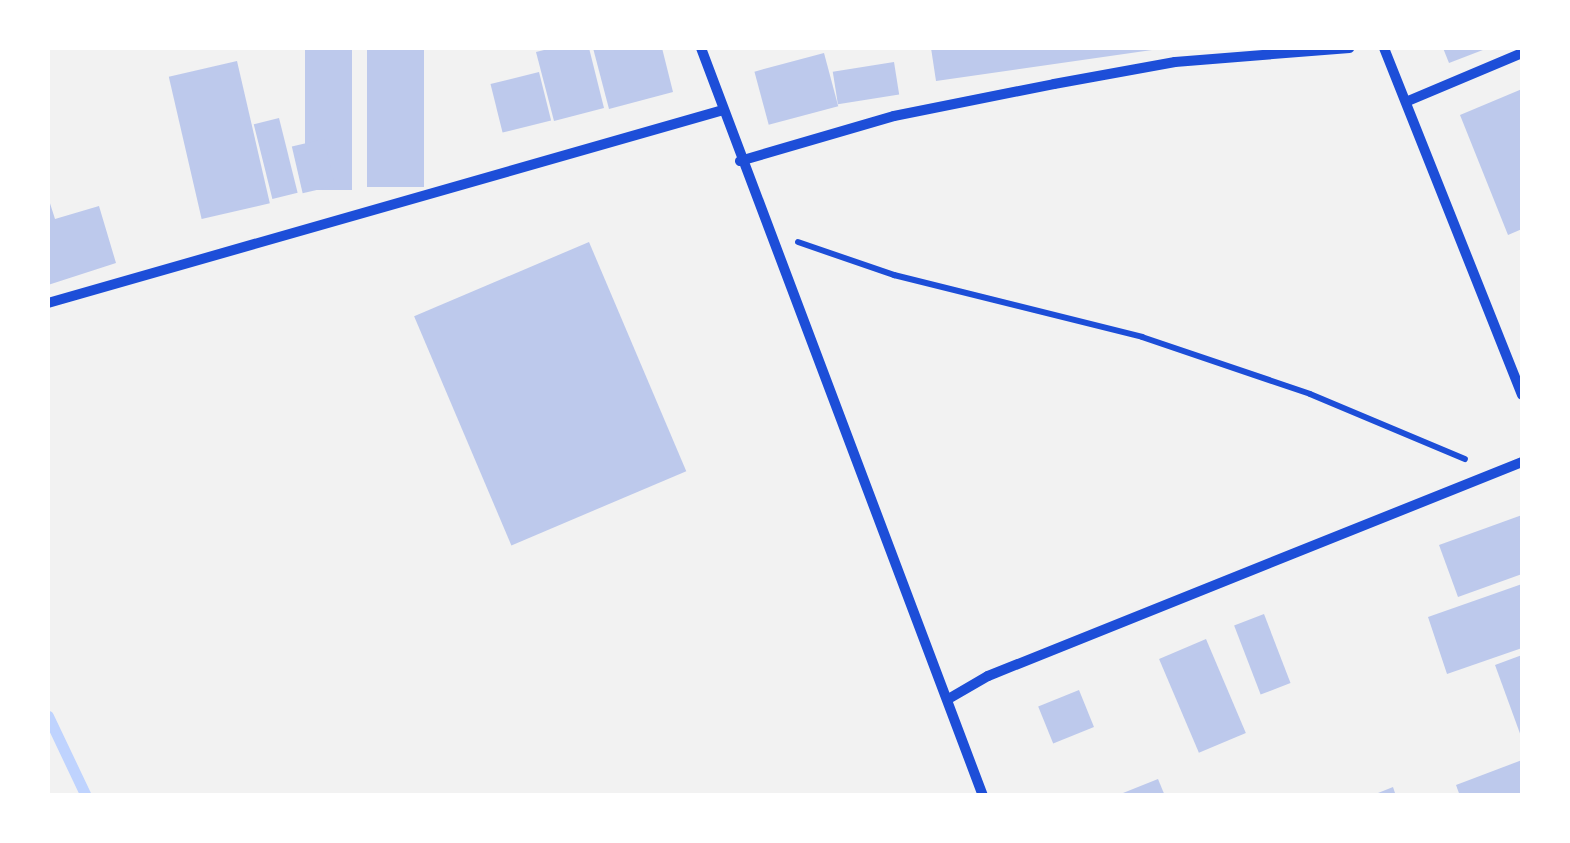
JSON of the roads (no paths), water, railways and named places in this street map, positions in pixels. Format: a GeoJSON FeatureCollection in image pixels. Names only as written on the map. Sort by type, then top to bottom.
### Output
{"type":"FeatureCollection","features":[{"type":"Feature","properties":{"kind":"street"},"geometry":{"type":"LineString","coordinates":[[701,48],[720,110],[950,698],[983,796]]}},
{"type":"Feature","properties":{"kind":"street"},"geometry":{"type":"LineString","coordinates":[[740,161],[894,116],[1054,84],[1174,62],[1349,48]]}},
{"type":"Feature","properties":{"kind":"street"},"geometry":{"type":"LineString","coordinates":[[1384,48],[1522,394]]}},
{"type":"Feature","properties":{"kind":"street"},"geometry":{"type":"LineString","coordinates":[[1408,101],[1522,52]]}},
{"type":"Feature","properties":{"kind":"street"},"geometry":{"type":"LineString","coordinates":[[48,304],[720,110]]}},
{"type":"Feature","properties":{"kind":"street"},"geometry":{"type":"LineString","coordinates":[[950,698],[988,676],[1522,462]]}},
{"type":"Feature","properties":{"kind":"waterway"},"geometry":{"type":"LineString","coordinates":[[48,716],[86,796]]}}]}
